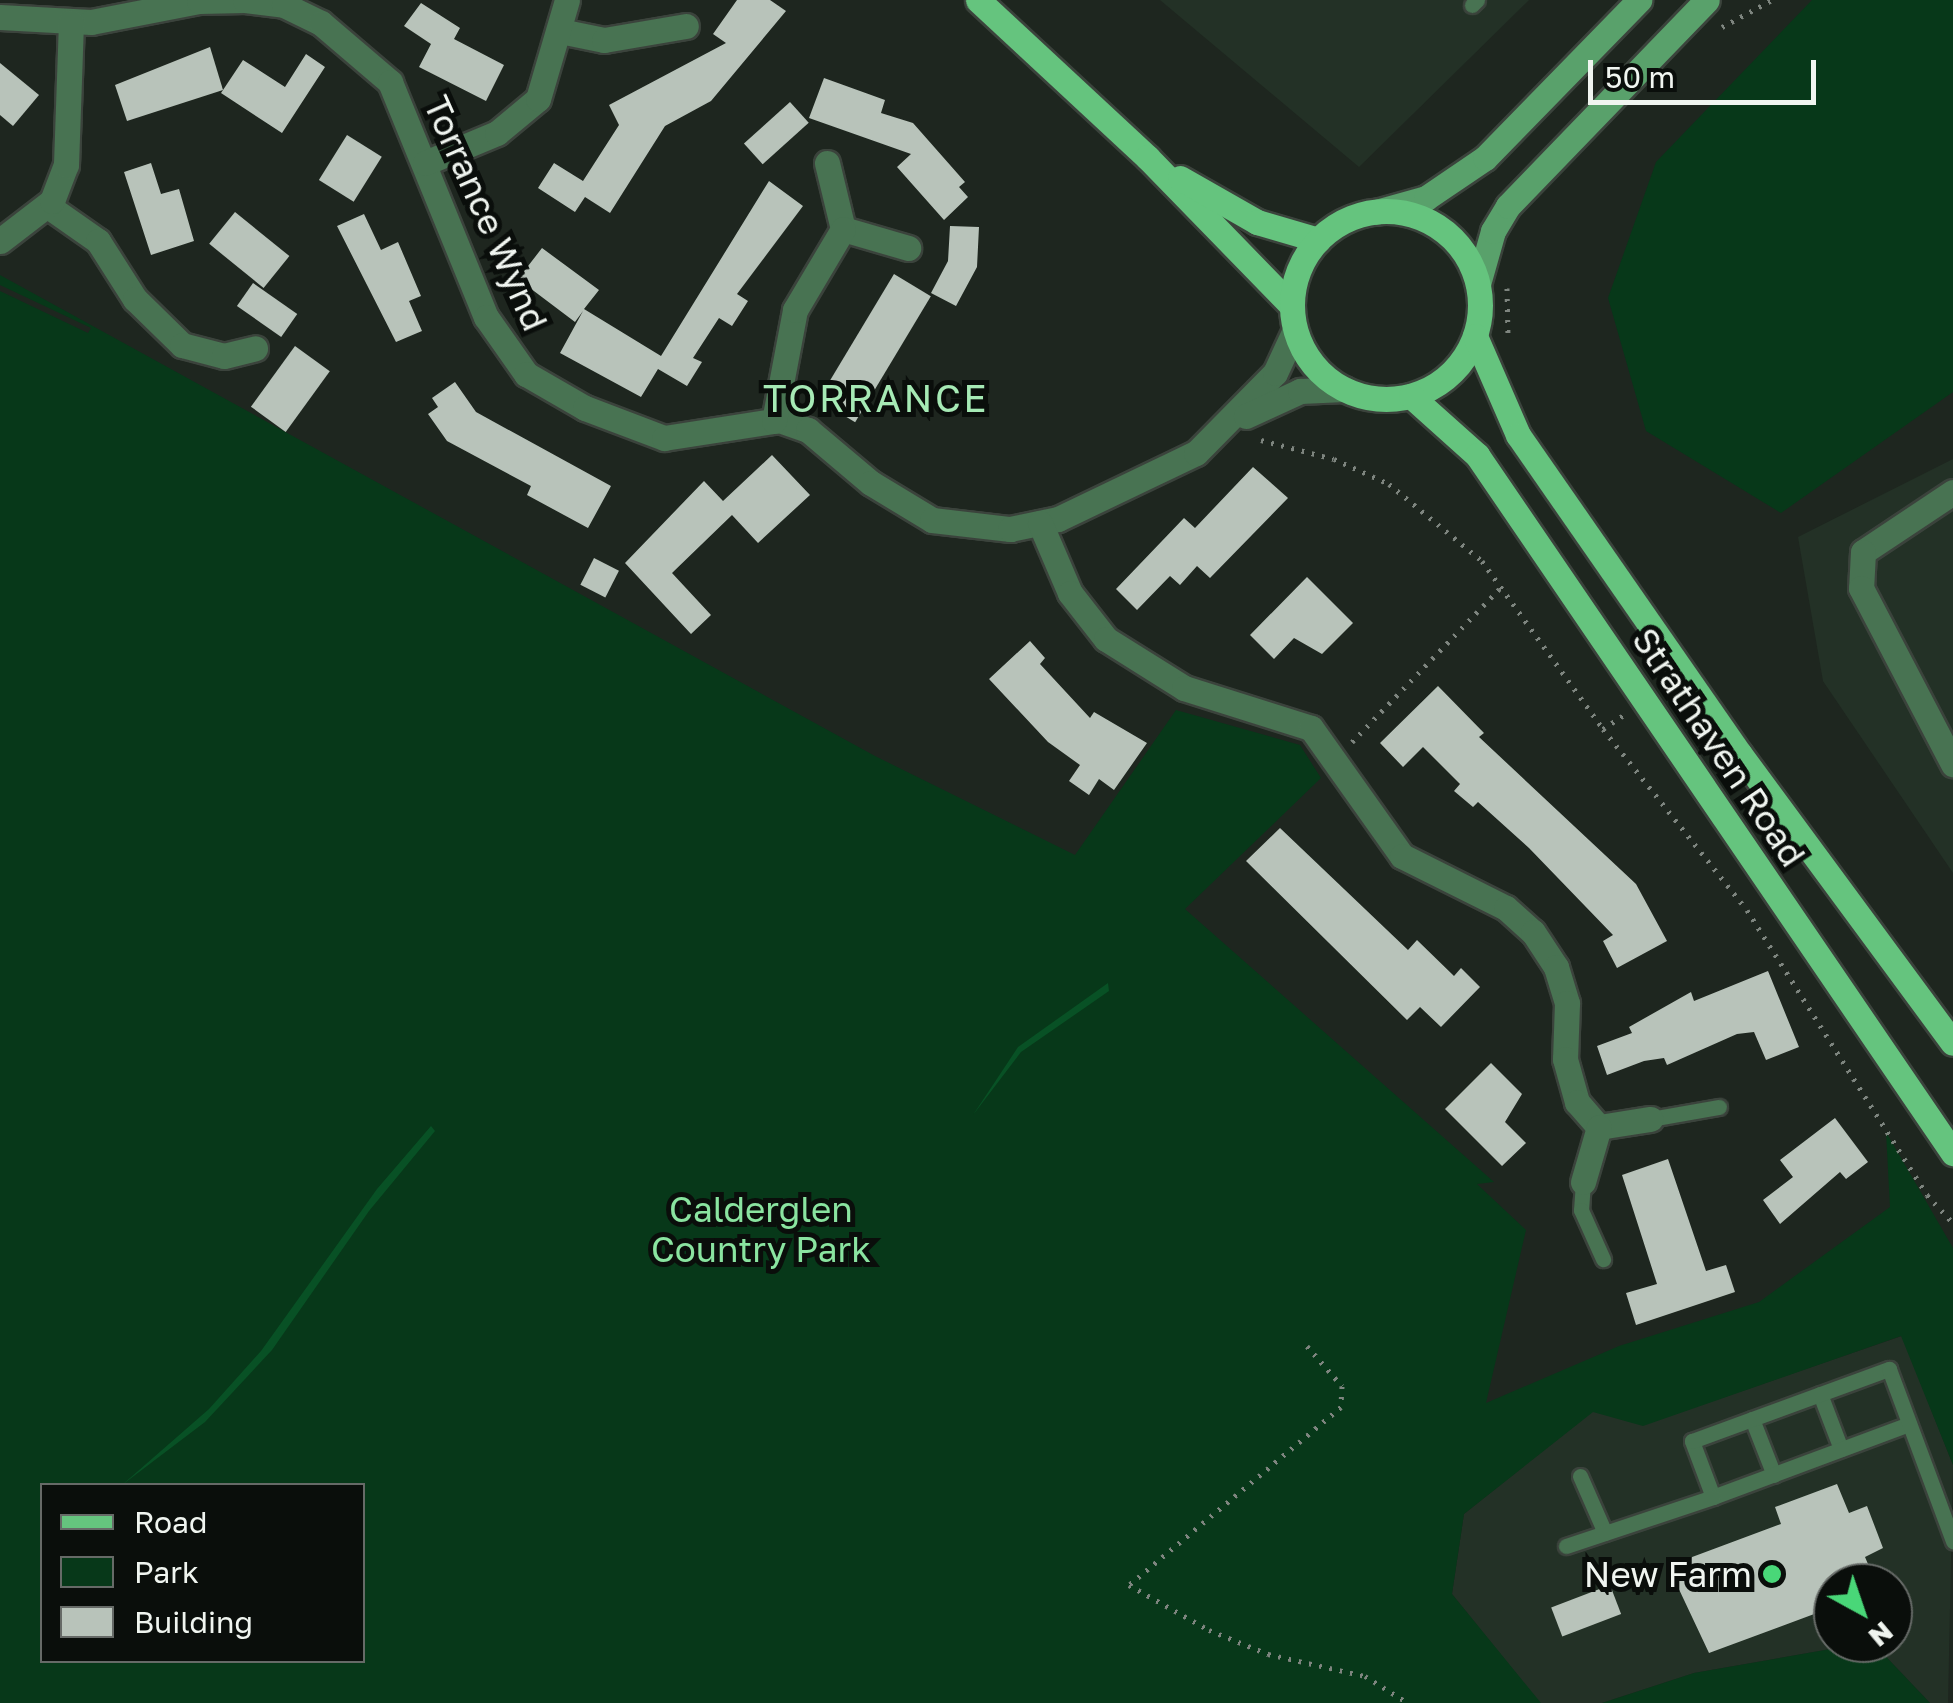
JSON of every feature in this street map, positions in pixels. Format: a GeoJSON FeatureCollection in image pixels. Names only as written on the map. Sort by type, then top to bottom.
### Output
{"type":"FeatureCollection","features":[{"type":"Feature","properties":{"kind":"main road"},"geometry":{"type":"LineString","coordinates":[[978,0],[1147,157],[1293,318],[1305,354],[1344,390],[1377,399],[1411,396],[1444,380],[1475,336],[1478,284],[1464,253],[1440,228],[1410,214],[1376,212],[1335,226],[1318,240],[1298,270],[1293,318]]}},
{"type":"Feature","properties":{"kind":"main road"},"geometry":{"type":"LineString","coordinates":[[1147,157],[1257,222],[1318,240]]}},
{"type":"Feature","properties":{"kind":"main road","name":"Strathaven Road"},"geometry":{"type":"LineString","coordinates":[[1475,336],[1518,435],[1739,752],[1953,1043]]}},
{"type":"Feature","properties":{"kind":"main road","name":"Strathaven Road"},"geometry":{"type":"LineString","coordinates":[[1411,396],[1476,455],[1953,1153]]}},
{"type":"Feature","properties":{"kind":"street"},"geometry":{"type":"LineString","coordinates":[[425,163],[522,117],[538,99],[567,0]]}},
{"type":"Feature","properties":{"kind":"street"},"geometry":{"type":"LineString","coordinates":[[1376,212],[1426,198],[1485,158],[1639,0]]}},
{"type":"Feature","properties":{"kind":"street"},"geometry":{"type":"LineString","coordinates":[[1478,284],[1493,231],[1508,206],[1708,0]]}},
{"type":"Feature","properties":{"kind":"street","name":"Torrance Wynd"},"geometry":{"type":"LineString","coordinates":[[0,17],[70,22],[199,1],[284,5],[321,23],[390,82],[486,317],[526,374],[585,408],[664,438],[774,421]]}},
{"type":"Feature","properties":{"kind":"street"},"geometry":{"type":"LineString","coordinates":[[0,241],[48,206],[72,140],[70,22]]}},
{"type":"Feature","properties":{"kind":"street"},"geometry":{"type":"LineString","coordinates":[[560,31],[604,40],[686,26]]}},
{"type":"Feature","properties":{"kind":"street"},"geometry":{"type":"LineString","coordinates":[[827,162],[842,229],[796,310],[774,421],[808,430],[871,483],[932,520],[970,529],[1040,523],[1196,453],[1225,429],[1275,373],[1293,318]]}},
{"type":"Feature","properties":{"kind":"street"},"geometry":{"type":"LineString","coordinates":[[48,206],[98,242],[135,299],[182,344],[224,356],[255,348]]}},
{"type":"Feature","properties":{"kind":"street"},"geometry":{"type":"LineString","coordinates":[[842,229],[908,248]]}},
{"type":"Feature","properties":{"kind":"street"},"geometry":{"type":"LineString","coordinates":[[1225,429],[1300,391],[1344,390]]}},
{"type":"Feature","properties":{"kind":"street"},"geometry":{"type":"LineString","coordinates":[[1953,492],[1863,552],[1860,588],[1953,764]]}},
{"type":"Feature","properties":{"kind":"street"},"geometry":{"type":"LineString","coordinates":[[1040,523],[1070,593],[1106,639],[1184,688],[1311,728],[1402,856],[1506,908],[1534,932],[1556,967],[1567,1003],[1568,1080],[1599,1127]]}},
{"type":"Feature","properties":{"kind":"street"},"geometry":{"type":"LineString","coordinates":[[1599,1127],[1650,1120]]}},
{"type":"Feature","properties":{"kind":"street"},"geometry":{"type":"LineString","coordinates":[[1582,1182],[1599,1127]]}},
{"type":"Feature","properties":{"kind":"lane"},"geometry":{"type":"LineString","coordinates":[[1650,1120],[1719,1107]]}},
{"type":"Feature","properties":{"kind":"lane"},"geometry":{"type":"LineString","coordinates":[[1582,1182],[1581,1210],[1603,1259]]}},
{"type":"Feature","properties":{"kind":"lane"},"geometry":{"type":"LineString","coordinates":[[1713,1497],[1692,1441],[1889,1369],[1953,1541]]}},
{"type":"Feature","properties":{"kind":"lane"},"geometry":{"type":"LineString","coordinates":[[1820,1394],[1841,1449]]}},
{"type":"Feature","properties":{"kind":"lane"},"geometry":{"type":"LineString","coordinates":[[1752,1419],[1774,1474]]}},
{"type":"Feature","properties":{"kind":"lane"},"geometry":{"type":"LineString","coordinates":[[1566,1546],[1713,1497],[1909,1424]]}},
{"type":"Feature","properties":{"kind":"lane"},"geometry":{"type":"LineString","coordinates":[[1580,1476],[1606,1533]]}},
{"type":"Feature","properties":{"kind":"path"},"geometry":{"type":"LineString","coordinates":[[1707,34],[1772,0]]}},
{"type":"Feature","properties":{"kind":"path"},"geometry":{"type":"LineString","coordinates":[[1509,346],[1510,269]]}},
{"type":"Feature","properties":{"kind":"path"},"geometry":{"type":"LineString","coordinates":[[1225,429],[1334,460],[1390,484],[1428,510],[1502,586],[1603,729],[1747,910],[1928,1195],[1953,1223]]}},
{"type":"Feature","properties":{"kind":"path"},"geometry":{"type":"LineString","coordinates":[[1335,759],[1502,586]]}},
{"type":"Feature","properties":{"kind":"path"},"geometry":{"type":"LineString","coordinates":[[1306,1346],[1342,1386],[1342,1406],[1129,1585],[1209,1630],[1268,1654],[1366,1676],[1408,1703]]}},
{"type":"Feature","properties":{"kind":"shaded area"},"geometry":{"type":"Polygon","coordinates":[[[1160,0],[1529,0],[1359,167],[1160,0]]]}},
{"type":"Feature","properties":{"kind":"shaded area"},"geometry":{"type":"Polygon","coordinates":[[[1953,459],[1953,873],[1823,681],[1798,537],[1953,459]]]}},
{"type":"Feature","properties":{"kind":"shaded area"},"geometry":{"type":"Polygon","coordinates":[[[1108,983],[1109,991],[1021,1052],[973,1115],[1018,1047],[1108,983]]]}},
{"type":"Feature","properties":{"kind":"shaded area"},"geometry":{"type":"Polygon","coordinates":[[[431,1126],[435,1131],[369,1211],[272,1350],[205,1422],[124,1483],[209,1409],[261,1351],[377,1189],[431,1126]]]}},
{"type":"Feature","properties":{"kind":"shaded area"},"geometry":{"type":"Polygon","coordinates":[[[1902,1336],[1953,1465],[1948,1703],[1930,1703],[1892,1663],[1913,1663],[1913,1563],[1813,1563],[1813,1652],[1694,1673],[1602,1703],[1540,1703],[1452,1594],[1464,1514],[1593,1411],[1643,1425],[1902,1336]]]}},
{"type":"Feature","properties":{"kind":"green space"},"geometry":{"type":"Polygon","coordinates":[[[1812,0],[1953,0],[1953,392],[1781,513],[1646,431],[1608,298],[1656,162],[1812,0]]]}},
{"type":"Feature","properties":{"kind":"green space","name":"Calderglen Country Park"},"geometry":{"type":"Polygon","coordinates":[[[0,275],[875,756],[1075,855],[1176,710],[1300,745],[1321,778],[1185,909],[1494,1182],[1477,1184],[1526,1230],[1486,1403],[1619,1346],[1759,1302],[1890,1207],[1886,1132],[1953,1248],[1953,1465],[1901,1336],[1643,1426],[1593,1412],[1464,1514],[1452,1594],[1541,1703],[0,1703],[0,291],[88,333],[91,328],[0,285],[0,275]]]}},
{"type":"Feature","properties":{"kind":"green space"},"geometry":{"type":"Polygon","coordinates":[[[1813,1652],[1813,1663],[1892,1663],[1930,1703],[1602,1703],[1694,1673],[1813,1652]]]}},
{"type":"Feature","properties":{"kind":"building"},"geometry":{"type":"Polygon","coordinates":[[[737,0],[770,0],[786,11],[711,101],[665,126],[610,213],[585,197],[575,212],[538,188],[554,163],[583,181],[619,125],[609,105],[726,43],[713,34],[737,0]]]}},
{"type":"Feature","properties":{"kind":"building"},"geometry":{"type":"Polygon","coordinates":[[[421,3],[460,28],[454,39],[504,65],[486,101],[419,67],[431,44],[404,26],[421,3]]]}},
{"type":"Feature","properties":{"kind":"building"},"geometry":{"type":"Polygon","coordinates":[[[210,47],[223,90],[127,121],[115,85],[210,47]]]}},
{"type":"Feature","properties":{"kind":"building"},"geometry":{"type":"Polygon","coordinates":[[[306,54],[325,67],[282,133],[221,93],[243,60],[285,87],[306,54]]]}},
{"type":"Feature","properties":{"kind":"building"},"geometry":{"type":"Polygon","coordinates":[[[0,63],[39,95],[13,126],[0,115],[0,63]]]}},
{"type":"Feature","properties":{"kind":"building"},"geometry":{"type":"Polygon","coordinates":[[[824,78],[885,100],[881,113],[913,123],[965,182],[959,187],[968,197],[944,220],[897,167],[911,154],[809,118],[824,78]]]}},
{"type":"Feature","properties":{"kind":"building"},"geometry":{"type":"Polygon","coordinates":[[[790,102],[809,123],[763,164],[744,143],[790,102]]]}},
{"type":"Feature","properties":{"kind":"building"},"geometry":{"type":"Polygon","coordinates":[[[347,135],[382,157],[354,202],[319,180],[347,135]]]}},
{"type":"Feature","properties":{"kind":"building"},"geometry":{"type":"Polygon","coordinates":[[[151,163],[161,194],[179,189],[194,241],[151,255],[124,172],[151,163]]]}},
{"type":"Feature","properties":{"kind":"building"},"geometry":{"type":"Polygon","coordinates":[[[769,181],[803,206],[737,294],[748,301],[732,326],[719,318],[693,358],[702,362],[687,386],[658,369],[641,397],[560,353],[583,311],[575,322],[518,279],[542,248],[599,290],[584,309],[661,356],[769,181]]]}},
{"type":"Feature","properties":{"kind":"building"},"geometry":{"type":"Polygon","coordinates":[[[235,212],[289,256],[264,288],[209,244],[235,212]]]}},
{"type":"Feature","properties":{"kind":"building"},"geometry":{"type":"Polygon","coordinates":[[[364,214],[381,250],[398,242],[421,296],[409,301],[422,331],[396,342],[337,226],[364,214]]]}},
{"type":"Feature","properties":{"kind":"building"},"geometry":{"type":"Polygon","coordinates":[[[950,226],[979,227],[977,267],[956,306],[931,293],[948,261],[950,226]]]}},
{"type":"Feature","properties":{"kind":"building"},"geometry":{"type":"Polygon","coordinates":[[[894,274],[931,296],[855,422],[818,400],[894,274]]]}},
{"type":"Feature","properties":{"kind":"building"},"geometry":{"type":"Polygon","coordinates":[[[253,283],[297,314],[281,337],[237,306],[253,283]]]}},
{"type":"Feature","properties":{"kind":"building"},"geometry":{"type":"Polygon","coordinates":[[[295,346],[330,371],[286,432],[251,407],[295,346]]]}},
{"type":"Feature","properties":{"kind":"building"},"geometry":{"type":"Polygon","coordinates":[[[455,382],[476,412],[611,486],[588,528],[527,495],[531,486],[447,441],[428,414],[438,407],[432,398],[455,382]]]}},
{"type":"Feature","properties":{"kind":"building"},"geometry":{"type":"Polygon","coordinates":[[[772,455],[810,495],[758,543],[732,515],[672,573],[711,615],[691,634],[625,563],[704,481],[723,501],[772,455]]]}},
{"type":"Feature","properties":{"kind":"building"},"geometry":{"type":"Polygon","coordinates":[[[1253,467],[1288,498],[1210,578],[1197,566],[1180,585],[1170,576],[1137,610],[1116,589],[1184,518],[1195,528],[1253,467]]]}},
{"type":"Feature","properties":{"kind":"building"},"geometry":{"type":"Polygon","coordinates":[[[594,558],[619,571],[605,597],[580,585],[594,558]]]}},
{"type":"Feature","properties":{"kind":"building"},"geometry":{"type":"Polygon","coordinates":[[[1307,577],[1353,623],[1322,654],[1294,638],[1274,659],[1250,635],[1307,577]]]}},
{"type":"Feature","properties":{"kind":"building"},"geometry":{"type":"Polygon","coordinates":[[[1030,641],[1045,658],[1040,664],[1090,718],[1094,712],[1147,743],[1114,790],[1099,779],[1089,795],[1069,781],[1080,765],[1048,742],[989,679],[1030,641]]]}},
{"type":"Feature","properties":{"kind":"building"},"geometry":{"type":"Polygon","coordinates":[[[1438,686],[1484,733],[1479,737],[1636,884],[1667,941],[1617,968],[1603,941],[1613,935],[1529,848],[1478,802],[1473,807],[1454,791],[1460,784],[1423,747],[1403,767],[1380,743],[1438,686]]]}},
{"type":"Feature","properties":{"kind":"building"},"geometry":{"type":"Polygon","coordinates":[[[1280,828],[1408,950],[1417,940],[1454,976],[1461,968],[1480,987],[1441,1027],[1420,1007],[1407,1020],[1246,861],[1280,828]]]}},
{"type":"Feature","properties":{"kind":"building"},"geometry":{"type":"Polygon","coordinates":[[[1768,971],[1799,1047],[1766,1060],[1754,1032],[1737,1034],[1667,1065],[1664,1058],[1644,1061],[1607,1075],[1597,1046],[1632,1033],[1629,1027],[1691,992],[1694,1001],[1768,971]]]}},
{"type":"Feature","properties":{"kind":"building"},"geometry":{"type":"Polygon","coordinates":[[[1491,1063],[1522,1094],[1505,1122],[1526,1143],[1502,1166],[1445,1109],[1491,1063]]]}},
{"type":"Feature","properties":{"kind":"building"},"geometry":{"type":"Polygon","coordinates":[[[1835,1118],[1868,1162],[1846,1179],[1840,1172],[1780,1224],[1763,1200],[1793,1177],[1780,1160],[1835,1118]]]}},
{"type":"Feature","properties":{"kind":"building"},"geometry":{"type":"Polygon","coordinates":[[[1668,1159],[1706,1271],[1726,1265],[1735,1292],[1636,1325],[1626,1293],[1657,1284],[1622,1175],[1668,1159]]]}},
{"type":"Feature","properties":{"kind":"building","name":"New Farm"},"geometry":{"type":"Polygon","coordinates":[[[1837,1484],[1849,1513],[1867,1506],[1883,1548],[1865,1557],[1868,1563],[1813,1563],[1813,1614],[1709,1653],[1668,1566],[1781,1524],[1775,1507],[1837,1484]]]}},
{"type":"Feature","properties":{"kind":"building"},"geometry":{"type":"Polygon","coordinates":[[[1610,1585],[1621,1614],[1562,1637],[1551,1608],[1610,1585]]]}},
{"type":"Feature","properties":{"kind":"place","name":"New Farm"},"geometry":{"type":"Point","coordinates":[1772,1574]}},
{"type":"Feature","properties":{"kind":"district","name":"TORRANCE"},"geometry":{"type":"Point","coordinates":[876,398]}}]}
